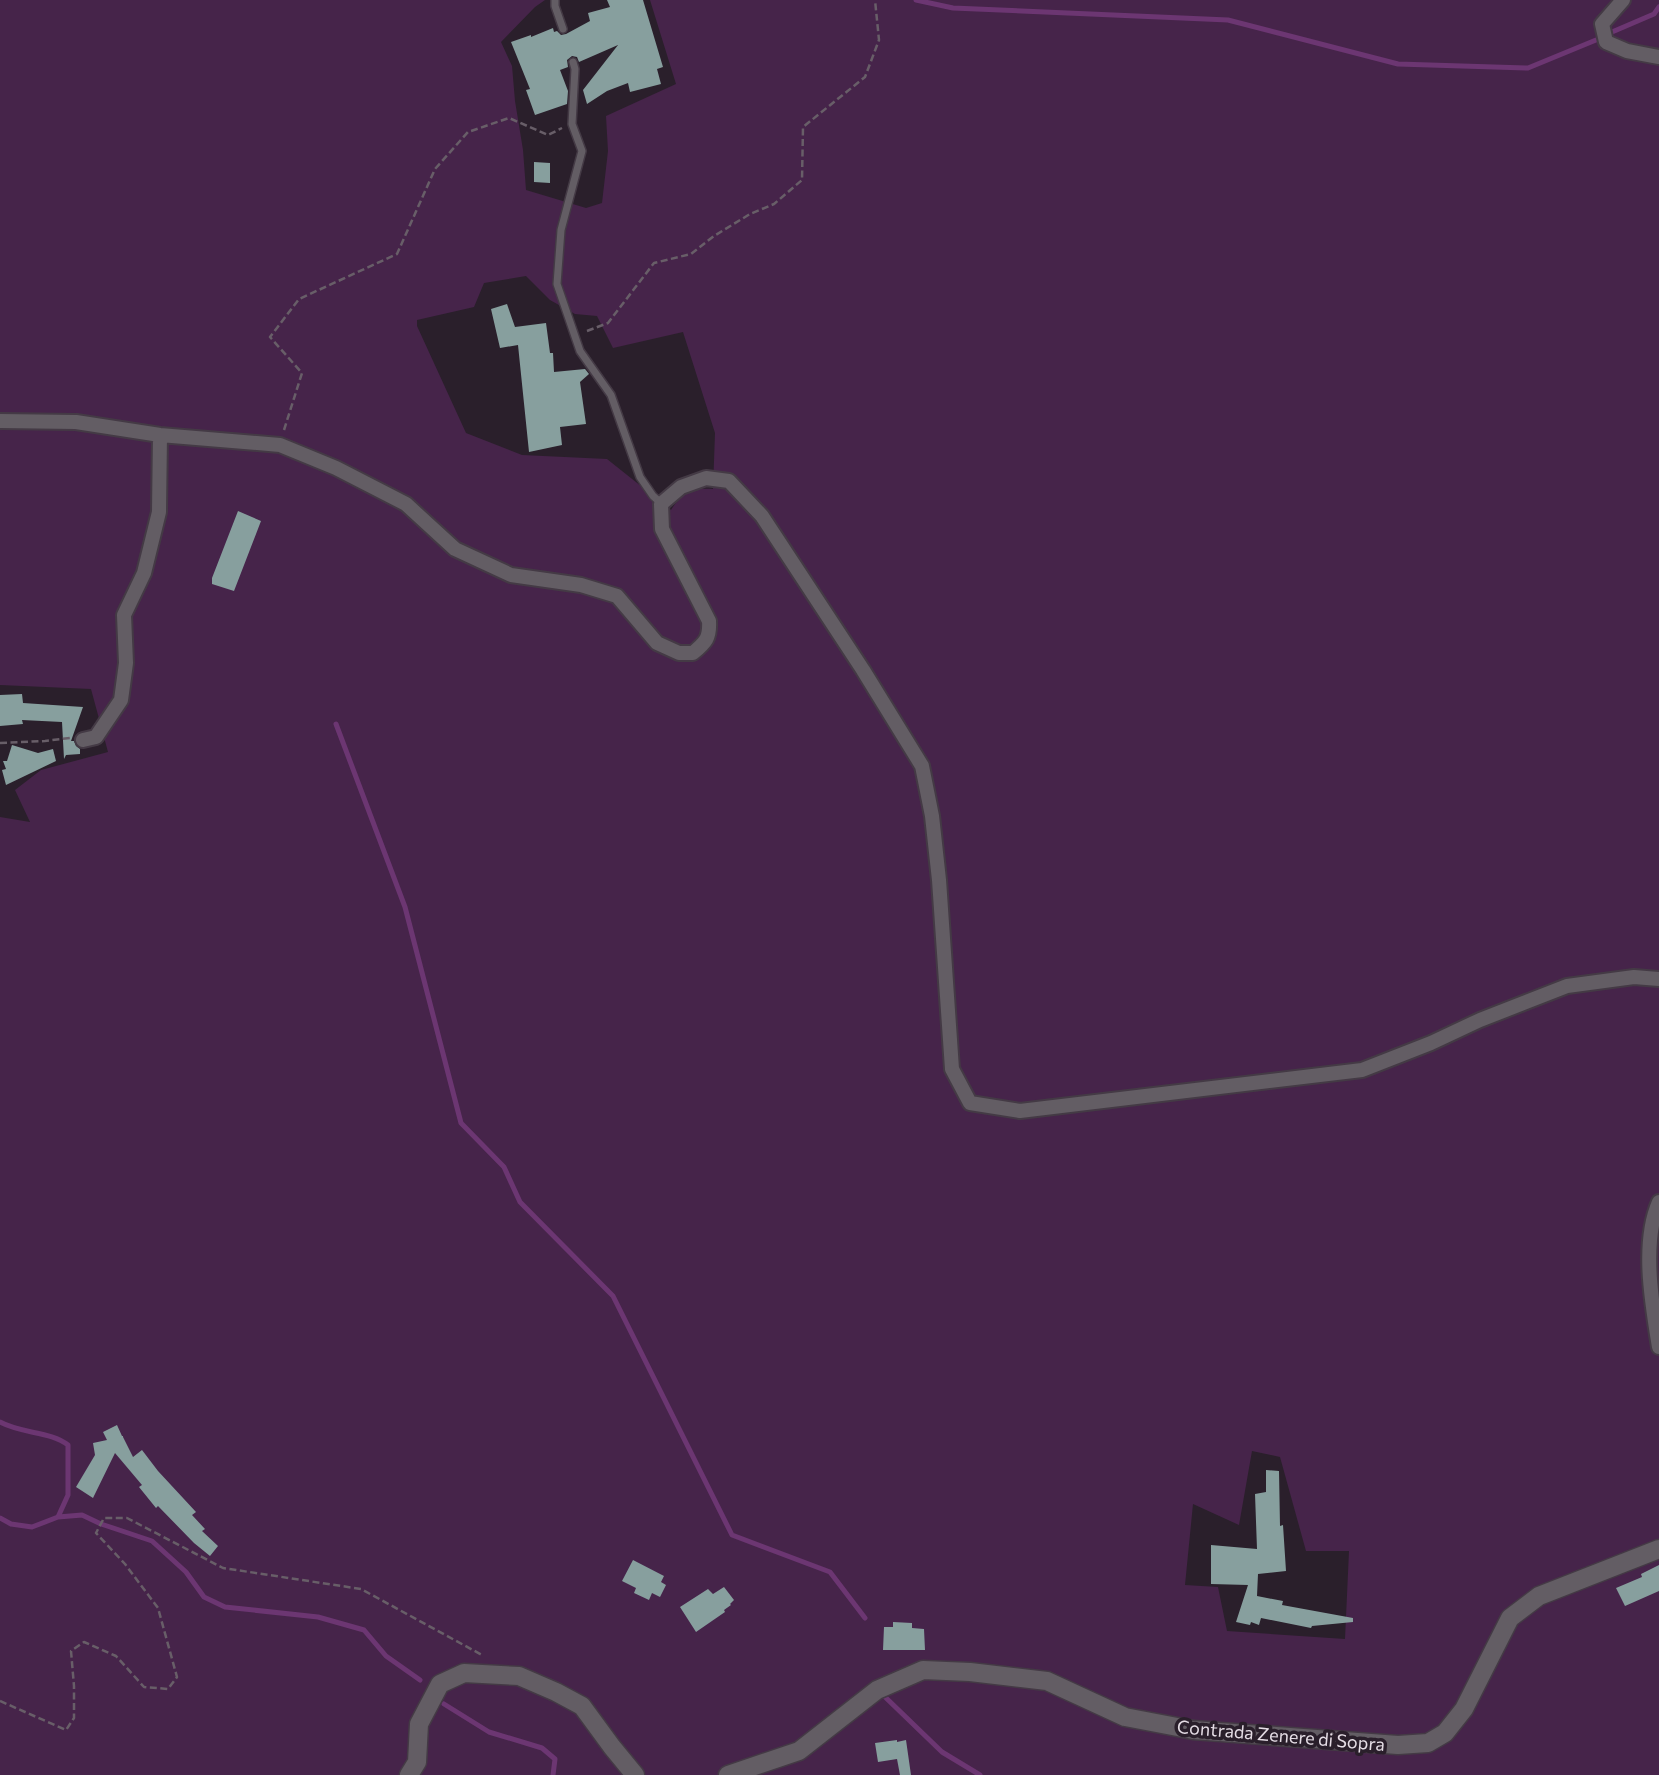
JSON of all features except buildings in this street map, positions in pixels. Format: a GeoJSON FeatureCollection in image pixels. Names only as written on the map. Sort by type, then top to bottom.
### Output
{"type":"FeatureCollection","features":[{"type":"Feature","properties":{"kind":"street"},"geometry":{"type":"LineString","coordinates":[[1620,5],[1602,24],[1606,42],[1627,51],[1659,57]]}},
{"type":"Feature","properties":{"kind":"street"},"geometry":{"type":"LineString","coordinates":[[0,421],[76,422],[160,435],[280,445],[335,468],[406,504],[455,549],[511,575],[581,585],[617,596],[657,643],[679,653],[693,653],[703,644],[709,635],[709,621],[662,528],[662,504],[681,487],[706,478],[729,481],[762,516],[922,766],[932,816],[939,880],[952,1069],[970,1103],[1020,1111],[1362,1070],[1567,986],[1634,977],[1659,979]]}},
{"type":"Feature","properties":{"kind":"street"},"geometry":{"type":"LineString","coordinates":[[83,740],[96,737],[121,700],[126,663],[124,615],[144,573],[159,512],[160,435]]}},
{"type":"Feature","properties":{"kind":"street"},"geometry":{"type":"LineString","coordinates":[[1659,1202],[1654,1214],[1649,1262],[1659,1347]]}},
{"type":"Feature","properties":{"kind":"street","name":"Contrada Zenere di Sopra"},"geometry":{"type":"LineString","coordinates":[[728,1775],[799,1751],[877,1690],[923,1670],[970,1672],[1047,1681],[1125,1717],[1193,1730],[1398,1745],[1428,1743],[1446,1732],[1464,1709],[1510,1618],[1539,1596],[1659,1549]]}},
{"type":"Feature","properties":{"kind":"street"},"geometry":{"type":"LineString","coordinates":[[409,1775],[417,1762],[419,1724],[440,1685],[464,1673],[519,1676],[582,1706],[635,1775]]}},
{"type":"Feature","properties":{"kind":"lane"},"geometry":{"type":"LineString","coordinates":[[555,0],[563,29]]}},
{"type":"Feature","properties":{"kind":"lane"},"geometry":{"type":"LineString","coordinates":[[573,62],[575,69],[572,124],[582,150],[561,230],[557,284],[580,351],[611,395],[640,477],[662,504]]}},
{"type":"Feature","properties":{"kind":"path"},"geometry":{"type":"LineString","coordinates":[[574,336],[608,323],[654,263],[691,254],[750,214],[774,204],[802,180],[803,127],[865,78],[879,40],[875,0]]}},
{"type":"Feature","properties":{"kind":"path"},"geometry":{"type":"LineString","coordinates":[[280,445],[303,373],[270,337],[299,299],[397,254],[435,169],[468,132],[509,118],[548,135],[572,124]]}},
{"type":"Feature","properties":{"kind":"path"},"geometry":{"type":"LineString","coordinates":[[0,743],[75,737],[83,740]]}},
{"type":"Feature","properties":{"kind":"path"},"geometry":{"type":"LineString","coordinates":[[0,1701],[66,1730],[74,1718],[71,1651],[84,1642],[116,1656],[144,1687],[169,1689],[177,1677],[158,1608],[125,1564],[96,1533],[104,1518],[127,1518],[223,1568],[361,1589],[482,1655]]}},
{"type":"Feature","properties":{"kind":"shaded area"},"geometry":{"type":"Polygon","coordinates":[[[0,0],[545,0],[501,42],[512,66],[526,190],[586,208],[602,203],[608,151],[606,116],[676,84],[650,0],[1659,0],[1659,1775],[0,1775],[0,817],[30,822],[15,790],[41,770],[108,752],[91,689],[0,685],[0,0]],[[526,276],[484,283],[474,307],[417,320],[417,326],[466,433],[522,455],[607,459],[671,510],[689,492],[713,489],[715,433],[683,332],[613,348],[597,316],[575,314],[550,300],[526,276]],[[1252,1451],[1239,1525],[1193,1504],[1185,1585],[1218,1587],[1227,1631],[1345,1639],[1349,1551],[1306,1551],[1280,1457],[1252,1451]]]}},
{"type":"Feature","properties":{"kind":"waterway"},"geometry":{"type":"LineString","coordinates":[[916,0],[953,8],[1228,20],[1398,64],[1528,68],[1596,40]]}},
{"type":"Feature","properties":{"kind":"waterway"},"geometry":{"type":"LineString","coordinates":[[1612,32],[1654,14],[1659,7]]}},
{"type":"Feature","properties":{"kind":"waterway"},"geometry":{"type":"LineString","coordinates":[[336,724],[405,907],[461,1123],[504,1167],[520,1202],[613,1296],[732,1535],[830,1572],[865,1618]]}},
{"type":"Feature","properties":{"kind":"waterway"},"geometry":{"type":"LineString","coordinates":[[0,1422],[17,1429],[53,1437],[68,1445],[68,1495],[58,1517]]}},
{"type":"Feature","properties":{"kind":"waterway"},"geometry":{"type":"LineString","coordinates":[[0,1518],[11,1524],[32,1527],[58,1517],[82,1515],[152,1541],[186,1572],[204,1597],[225,1607],[318,1617],[364,1630],[386,1656],[420,1680]]}},
{"type":"Feature","properties":{"kind":"waterway"},"geometry":{"type":"LineString","coordinates":[[883,1695],[942,1752],[980,1775]]}},
{"type":"Feature","properties":{"kind":"waterway"},"geometry":{"type":"LineString","coordinates":[[444,1704],[489,1732],[542,1748],[555,1759],[553,1775]]}}]}
